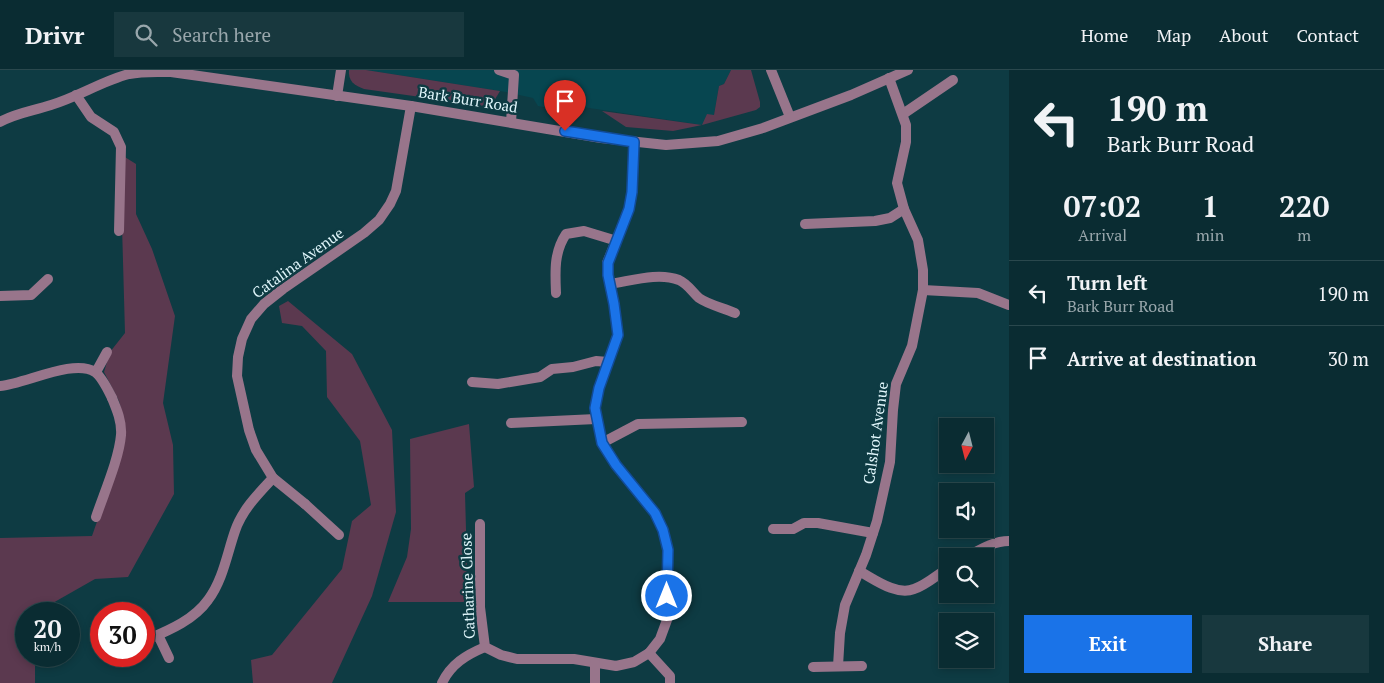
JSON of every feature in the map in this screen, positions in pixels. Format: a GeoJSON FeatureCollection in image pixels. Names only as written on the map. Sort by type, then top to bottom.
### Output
{"type":"FeatureCollection","features":[{"type":"Feature","properties":{"kind":"street"},"geometry":{"type":"LineString","coordinates":[[337,96],[341,70]]}},
{"type":"Feature","properties":{"kind":"street"},"geometry":{"type":"LineString","coordinates":[[499,70],[514,75],[511,122]]}},
{"type":"Feature","properties":{"kind":"street"},"geometry":{"type":"LineString","coordinates":[[772,70],[790,117]]}},
{"type":"Feature","properties":{"kind":"street","name":"Bark Burr Road"},"geometry":{"type":"LineString","coordinates":[[0,122],[13,115],[52,105],[129,74],[171,72],[221,75],[337,96],[634,142],[666,145],[718,141],[763,128],[851,95],[908,70]]}},
{"type":"Feature","properties":{"kind":"street","name":"Calshot Avenue"},"geometry":{"type":"LineString","coordinates":[[838,666],[840,633],[845,605],[873,533],[890,462],[894,394],[899,376],[912,346],[923,290],[923,270],[918,240],[904,209],[897,183],[906,142],[906,125],[889,78]]}},
{"type":"Feature","properties":{"kind":"street"},"geometry":{"type":"LineString","coordinates":[[903,114],[952,80]]}},
{"type":"Feature","properties":{"kind":"street"},"geometry":{"type":"LineString","coordinates":[[76,96],[91,117],[114,132],[121,147],[119,231]]}},
{"type":"Feature","properties":{"kind":"street","name":"Catalina Avenue"},"geometry":{"type":"LineString","coordinates":[[339,535],[273,478],[256,450],[243,410],[236,376],[238,357],[242,339],[251,319],[264,304],[364,233],[379,220],[396,191],[411,106]]}},
{"type":"Feature","properties":{"kind":"street"},"geometry":{"type":"LineString","coordinates":[[634,142],[632,192],[629,209],[608,263],[618,331],[617,341],[596,398],[595,408],[602,443],[616,465],[655,513],[663,530],[668,550],[667,620],[660,639],[649,653],[670,676],[670,683]]}},
{"type":"Feature","properties":{"kind":"street"},"geometry":{"type":"LineString","coordinates":[[804,224],[876,221],[890,218],[904,209]]}},
{"type":"Feature","properties":{"kind":"street"},"geometry":{"type":"LineString","coordinates":[[556,293],[555,276],[559,246],[566,234],[584,231],[617,241]]}},
{"type":"Feature","properties":{"kind":"street"},"geometry":{"type":"LineString","coordinates":[[610,284],[659,276],[670,277],[680,280],[700,299],[735,313]]}},
{"type":"Feature","properties":{"kind":"street"},"geometry":{"type":"LineString","coordinates":[[0,296],[32,295],[48,279]]}},
{"type":"Feature","properties":{"kind":"street"},"geometry":{"type":"LineString","coordinates":[[923,290],[978,293],[1009,305]]}},
{"type":"Feature","properties":{"kind":"street"},"geometry":{"type":"LineString","coordinates":[[96,372],[106,352]]}},
{"type":"Feature","properties":{"kind":"street"},"geometry":{"type":"LineString","coordinates":[[472,382],[498,384],[540,376],[552,369],[573,367],[596,361],[608,362]]}},
{"type":"Feature","properties":{"kind":"street"},"geometry":{"type":"LineString","coordinates":[[0,386],[71,368],[88,369],[96,372],[112,398],[120,417],[121,436],[96,517]]}},
{"type":"Feature","properties":{"kind":"street"},"geometry":{"type":"LineString","coordinates":[[511,423],[596,419]]}},
{"type":"Feature","properties":{"kind":"street"},"geometry":{"type":"LineString","coordinates":[[602,443],[638,424],[742,422]]}},
{"type":"Feature","properties":{"kind":"street"},"geometry":{"type":"LineString","coordinates":[[155,636],[180,625],[208,600],[222,574],[235,529],[250,502],[273,478]]}},
{"type":"Feature","properties":{"kind":"street"},"geometry":{"type":"LineString","coordinates":[[773,529],[793,528],[804,524],[818,523],[873,533]]}},
{"type":"Feature","properties":{"kind":"street","name":"Catharine Close"},"geometry":{"type":"LineString","coordinates":[[480,524],[480,607],[485,647]]}},
{"type":"Feature","properties":{"kind":"street"},"geometry":{"type":"LineString","coordinates":[[982,548],[1002,541],[1009,541]]}},
{"type":"Feature","properties":{"kind":"street"},"geometry":{"type":"LineString","coordinates":[[859,571],[891,588],[906,591],[920,586],[939,574]]}},
{"type":"Feature","properties":{"kind":"street"},"geometry":{"type":"LineString","coordinates":[[158,635],[169,658]]}},
{"type":"Feature","properties":{"kind":"street","name":"Catharine Close"},"geometry":{"type":"LineString","coordinates":[[442,683],[452,666],[468,654],[485,647],[501,655],[518,659],[574,659],[616,666],[634,662],[649,653]]}},
{"type":"Feature","properties":{"kind":"street"},"geometry":{"type":"LineString","coordinates":[[595,664],[596,683]]}},
{"type":"Feature","properties":{"kind":"street"},"geometry":{"type":"LineString","coordinates":[[813,667],[862,666]]}},
{"type":"Feature","properties":{"kind":"shaded area"},"geometry":{"type":"Polygon","coordinates":[[[349,70],[366,70],[500,91],[494,101],[484,106],[364,89],[352,82],[349,70]]]}},
{"type":"Feature","properties":{"kind":"shaded area"},"geometry":{"type":"Polygon","coordinates":[[[366,70],[731,70],[724,84],[719,86],[714,115],[702,125],[576,106],[564,111],[538,106],[533,98],[506,92],[366,70]]]}},
{"type":"Feature","properties":{"kind":"shaded area"},"geometry":{"type":"Polygon","coordinates":[[[731,70],[751,70],[760,107],[756,110],[702,125],[707,114],[714,115],[719,86],[724,84],[731,70]]]}},
{"type":"Feature","properties":{"kind":"shaded area"},"geometry":{"type":"Polygon","coordinates":[[[602,111],[702,125],[673,131],[626,127],[602,111]]]}},
{"type":"Feature","properties":{"kind":"shaded area"},"geometry":{"type":"Polygon","coordinates":[[[120,154],[136,164],[136,214],[152,249],[175,316],[163,403],[173,445],[174,494],[128,577],[95,579],[55,602],[15,602],[15,667],[35,667],[35,683],[0,683],[0,538],[92,536],[125,441],[125,424],[119,401],[104,372],[110,352],[125,333],[120,154]]]}},
{"type":"Feature","properties":{"kind":"shaded area"},"geometry":{"type":"Polygon","coordinates":[[[288,301],[352,354],[392,430],[396,512],[372,596],[332,683],[253,683],[251,660],[272,655],[342,569],[352,521],[371,505],[360,441],[327,397],[326,351],[302,326],[282,323],[279,306],[288,301]]]}},
{"type":"Feature","properties":{"kind":"shaded area"},"geometry":{"type":"Polygon","coordinates":[[[469,424],[474,487],[465,493],[468,602],[388,602],[407,557],[411,529],[410,439],[469,424]]]}},
{"type":"Feature","properties":{"kind":"route"},"geometry":{"type":"LineString","coordinates":[[565,131],[634,142],[632,192],[629,209],[607,269],[618,335],[599,388],[595,408],[602,443],[616,465],[655,513],[663,530],[668,550],[667,596]]}}]}
